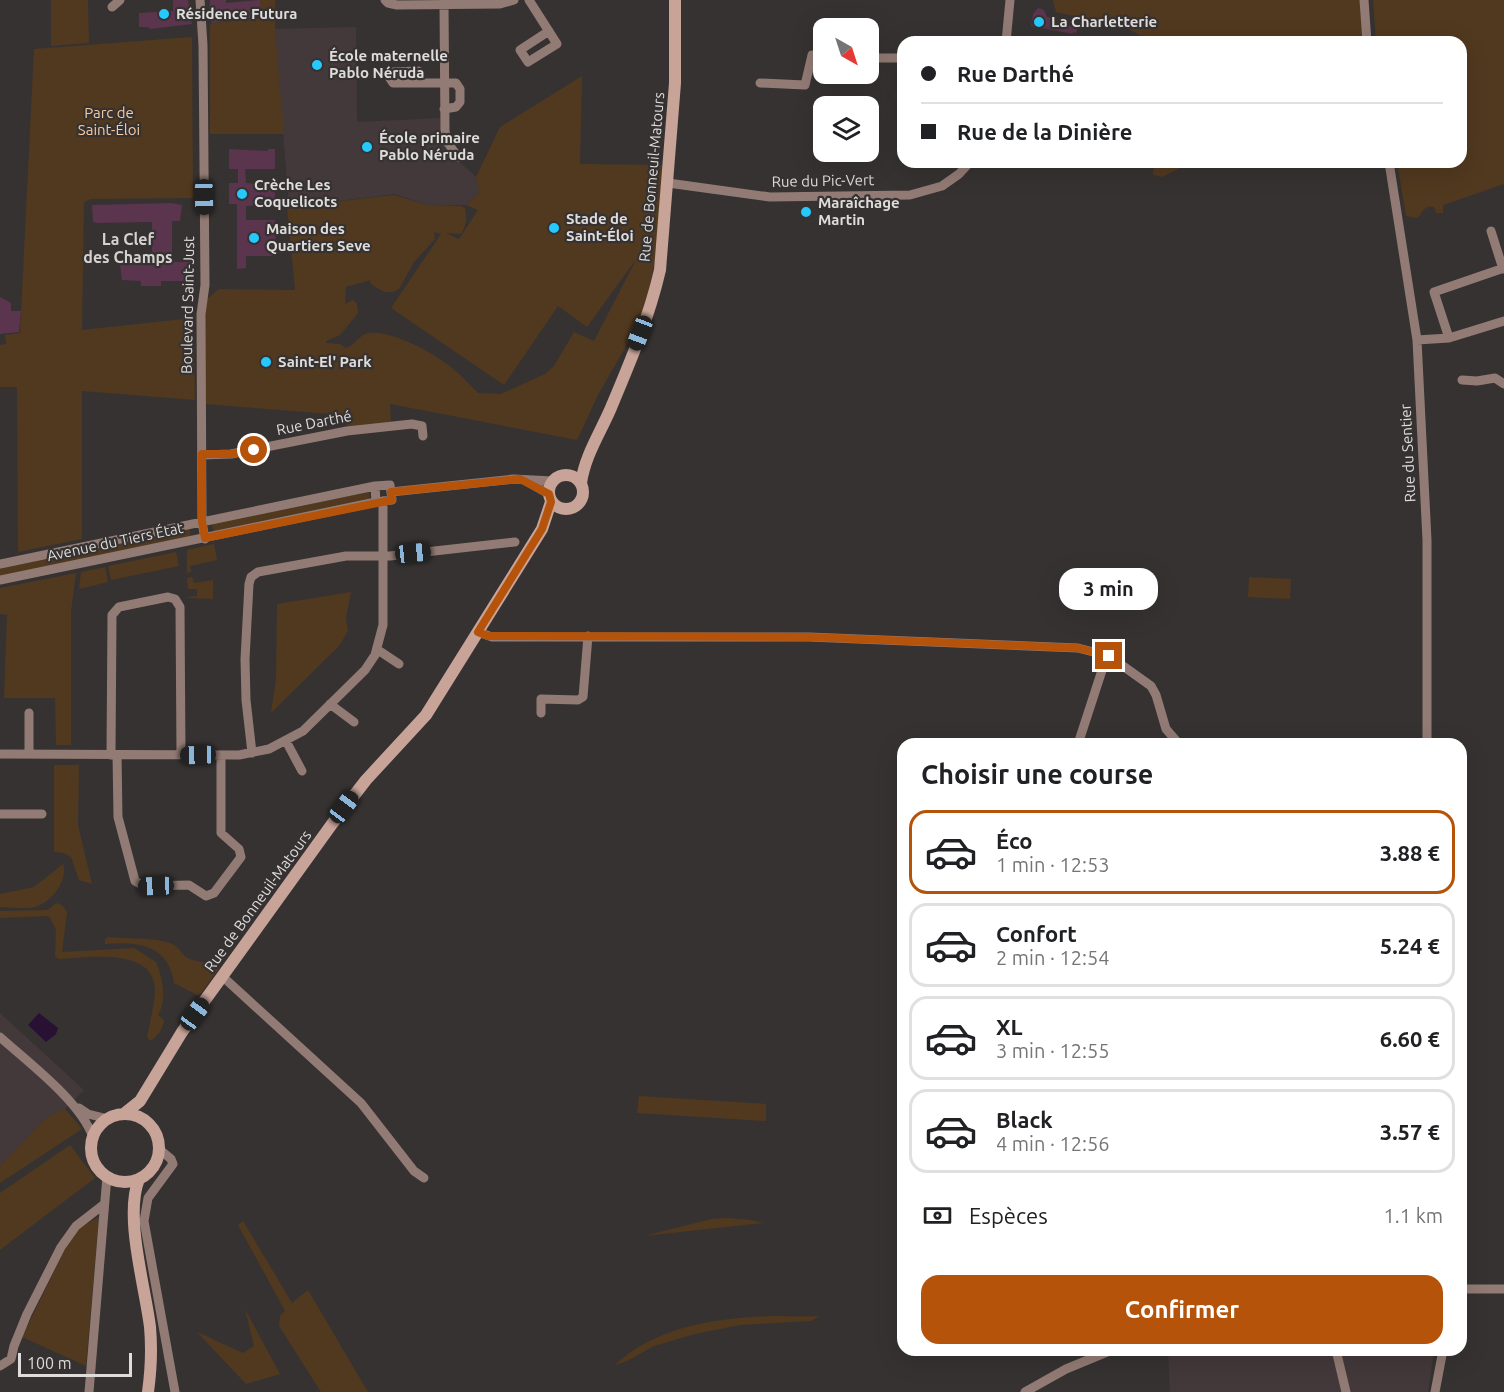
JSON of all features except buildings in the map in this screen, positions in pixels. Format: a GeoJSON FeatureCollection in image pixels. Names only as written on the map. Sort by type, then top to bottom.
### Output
{"type":"FeatureCollection","features":[{"type":"Feature","properties":{"kind":"main road","name":"Rue de Bonneuil-Matours"},"geometry":{"type":"LineString","coordinates":[[581,483],[589,452],[610,410],[655,290],[668,183],[675,83],[675,0]]}},
{"type":"Feature","properties":{"kind":"main road","name":"Rue de Bonneuil-Matours"},"geometry":{"type":"LineString","coordinates":[[569,475],[589,452]]}},
{"type":"Feature","properties":{"kind":"main road"},"geometry":{"type":"LineString","coordinates":[[561,475],[569,475],[581,483],[584,492],[581,501],[573,508],[565,510],[550,498],[553,481],[561,475]]}},
{"type":"Feature","properties":{"kind":"main road","name":"Rue de Bonneuil-Matours"},"geometry":{"type":"LineString","coordinates":[[125,1113],[140,1101],[148,1090],[177,1040],[357,791],[426,715],[542,529],[550,498]]}},
{"type":"Feature","properties":{"kind":"main road","name":"Rue de Bonneuil-Matours"},"geometry":{"type":"LineString","coordinates":[[542,529],[565,510]]}},
{"type":"Feature","properties":{"kind":"main road","name":"Rue de Bonneuil-Matours"},"geometry":{"type":"LineString","coordinates":[[148,1090],[145,1107],[148,1123]]}},
{"type":"Feature","properties":{"kind":"main road"},"geometry":{"type":"LineString","coordinates":[[112,1178],[129,1182],[138,1179],[153,1167],[159,1149],[157,1139],[148,1123],[125,1113],[108,1119],[93,1137],[91,1147],[93,1159],[123,1190],[134,1218]]}},
{"type":"Feature","properties":{"kind":"main road"},"geometry":{"type":"LineString","coordinates":[[138,1179],[134,1190],[134,1218],[150,1327],[151,1366],[148,1392]]}},
{"type":"Feature","properties":{"kind":"street"},"geometry":{"type":"LineString","coordinates":[[112,7],[120,0]]}},
{"type":"Feature","properties":{"kind":"street","name":"Boulevard Saint-Just"},"geometry":{"type":"LineString","coordinates":[[200,0],[203,45],[205,273],[201,315],[202,522],[205,538]]}},
{"type":"Feature","properties":{"kind":"street"},"geometry":{"type":"LineString","coordinates":[[385,0],[397,5],[500,4],[514,0]]}},
{"type":"Feature","properties":{"kind":"street"},"geometry":{"type":"LineString","coordinates":[[529,0],[549,31],[557,44],[528,62],[520,50],[549,31]]}},
{"type":"Feature","properties":{"kind":"street"},"geometry":{"type":"LineString","coordinates":[[1007,36],[1010,0]]}},
{"type":"Feature","properties":{"kind":"street"},"geometry":{"type":"LineString","coordinates":[[1364,0],[1367,36]]}},
{"type":"Feature","properties":{"kind":"street"},"geometry":{"type":"LineString","coordinates":[[444,4],[446,137],[458,157]]}},
{"type":"Feature","properties":{"kind":"street"},"geometry":{"type":"LineString","coordinates":[[760,83],[805,85],[813,55]]}},
{"type":"Feature","properties":{"kind":"street"},"geometry":{"type":"LineString","coordinates":[[879,58],[897,58]]}},
{"type":"Feature","properties":{"kind":"street"},"geometry":{"type":"LineString","coordinates":[[421,82],[456,83],[460,89],[458,105],[444,109]]}},
{"type":"Feature","properties":{"kind":"street","name":"Rue du Pic-Vert"},"geometry":{"type":"LineString","coordinates":[[668,183],[770,197],[910,195],[942,186],[964,168]]}},
{"type":"Feature","properties":{"kind":"street","name":"Rue du Sentier"},"geometry":{"type":"LineString","coordinates":[[1390,168],[1417,340],[1427,540],[1427,738]]}},
{"type":"Feature","properties":{"kind":"street"},"geometry":{"type":"LineString","coordinates":[[1449,338],[1434,292],[1504,268],[1491,231]]}},
{"type":"Feature","properties":{"kind":"street"},"geometry":{"type":"LineString","coordinates":[[1417,340],[1449,338],[1504,321]]}},
{"type":"Feature","properties":{"kind":"street"},"geometry":{"type":"LineString","coordinates":[[1462,380],[1477,381],[1495,378],[1504,384]]}},
{"type":"Feature","properties":{"kind":"street","name":"Rue Darthé"},"geometry":{"type":"LineString","coordinates":[[202,454],[231,454],[347,431],[412,424],[422,426],[423,436]]}},
{"type":"Feature","properties":{"kind":"street"},"geometry":{"type":"LineString","coordinates":[[391,492],[524,479],[553,481]]}},
{"type":"Feature","properties":{"kind":"street"},"geometry":{"type":"LineString","coordinates":[[524,479],[550,498]]}},
{"type":"Feature","properties":{"kind":"street"},"geometry":{"type":"LineString","coordinates":[[0,754],[220,755],[252,753],[286,741],[303,731],[365,670],[378,650],[383,625],[383,555],[380,502],[375,486],[390,485],[392,500],[380,502]]}},
{"type":"Feature","properties":{"kind":"street","name":"Avenue du Tiers État"},"geometry":{"type":"LineString","coordinates":[[0,564],[375,486]]}},
{"type":"Feature","properties":{"kind":"street","name":"Avenue du Tiers État"},"geometry":{"type":"LineString","coordinates":[[0,580],[380,502]]}},
{"type":"Feature","properties":{"kind":"street"},"geometry":{"type":"LineString","coordinates":[[252,753],[246,700],[245,659],[251,577],[258,572],[322,560],[514,542]]}},
{"type":"Feature","properties":{"kind":"street"},"geometry":{"type":"LineString","coordinates":[[181,755],[180,607],[175,599],[168,597],[119,607],[112,615],[114,755],[118,817],[137,884],[144,886],[189,885],[206,896],[210,895],[217,890],[241,857],[239,849],[221,833],[220,755]]}},
{"type":"Feature","properties":{"kind":"street"},"geometry":{"type":"LineString","coordinates":[[478,632],[492,637],[809,637],[1078,648],[1107,655],[1154,690],[1166,729],[1174,738]]}},
{"type":"Feature","properties":{"kind":"street"},"geometry":{"type":"LineString","coordinates":[[541,712],[541,699],[578,700],[583,697],[588,636]]}},
{"type":"Feature","properties":{"kind":"street"},"geometry":{"type":"LineString","coordinates":[[378,650],[399,664]]}},
{"type":"Feature","properties":{"kind":"street"},"geometry":{"type":"LineString","coordinates":[[1080,738],[1107,655]]}},
{"type":"Feature","properties":{"kind":"street"},"geometry":{"type":"LineString","coordinates":[[330,704],[354,723]]}},
{"type":"Feature","properties":{"kind":"street"},"geometry":{"type":"LineString","coordinates":[[29,713],[29,754]]}},
{"type":"Feature","properties":{"kind":"street"},"geometry":{"type":"LineString","coordinates":[[286,741],[302,771]]}},
{"type":"Feature","properties":{"kind":"street"},"geometry":{"type":"LineString","coordinates":[[0,814],[42,814]]}},
{"type":"Feature","properties":{"kind":"street"},"geometry":{"type":"LineString","coordinates":[[222,976],[361,1103],[414,1171],[424,1178]]}},
{"type":"Feature","properties":{"kind":"street"},"geometry":{"type":"LineString","coordinates":[[0,1037],[74,1105],[86,1120],[93,1137]]}},
{"type":"Feature","properties":{"kind":"street"},"geometry":{"type":"LineString","coordinates":[[74,1105],[88,1114],[108,1119]]}},
{"type":"Feature","properties":{"kind":"street"},"geometry":{"type":"LineString","coordinates":[[159,1149],[171,1159],[173,1164],[148,1198],[144,1221],[175,1392]]}},
{"type":"Feature","properties":{"kind":"street"},"geometry":{"type":"LineString","coordinates":[[89,1392],[103,1205],[112,1178]]}},
{"type":"Feature","properties":{"kind":"street"},"geometry":{"type":"LineString","coordinates":[[0,1366],[11,1359],[27,1314],[61,1247],[76,1226],[103,1205]]}},
{"type":"Feature","properties":{"kind":"street"},"geometry":{"type":"LineString","coordinates":[[1467,1289],[1504,1289]]}},
{"type":"Feature","properties":{"kind":"street"},"geometry":{"type":"LineString","coordinates":[[1025,1392],[1066,1369],[1097,1356]]}},
{"type":"Feature","properties":{"kind":"street"},"geometry":{"type":"LineString","coordinates":[[1337,1356],[1346,1392]]}},
{"type":"Feature","properties":{"kind":"street"},"geometry":{"type":"LineString","coordinates":[[1435,1392],[1442,1356]]}},
{"type":"Feature","properties":{"kind":"shaded area","name":"École primaire Pablo Néruda"},"geometry":{"type":"Polygon","coordinates":[[[356,27],[357,122],[442,118],[453,156],[476,177],[479,193],[466,205],[427,205],[395,194],[289,207],[275,29],[356,27]]]}},
{"type":"Feature","properties":{"kind":"shaded area"},"geometry":{"type":"Polygon","coordinates":[[[0,1013],[84,1090],[65,1109],[47,1117],[0,1166],[0,1013]]]}},
{"type":"Feature","properties":{"kind":"shaded area"},"geometry":{"type":"Polygon","coordinates":[[[39,1013],[58,1028],[56,1034],[46,1042],[28,1025],[39,1013]]]}},
{"type":"Feature","properties":{"kind":"shaded area"},"geometry":{"type":"Polygon","coordinates":[[[1168,1356],[1433,1356],[1428,1392],[1170,1392],[1168,1356]]]}},
{"type":"Feature","properties":{"kind":"green space"},"geometry":{"type":"Polygon","coordinates":[[[51,0],[88,0],[89,43],[51,46],[51,0]]]}},
{"type":"Feature","properties":{"kind":"green space"},"geometry":{"type":"Polygon","coordinates":[[[260,0],[275,0],[275,30],[284,134],[210,134],[210,25],[260,18],[260,0]]]}},
{"type":"Feature","properties":{"kind":"green space"},"geometry":{"type":"Polygon","coordinates":[[[1053,0],[1360,0],[1363,36],[1141,36],[1125,27],[1056,12],[1053,0]]]}},
{"type":"Feature","properties":{"kind":"green space"},"geometry":{"type":"Polygon","coordinates":[[[1373,0],[1504,0],[1504,184],[1443,205],[1443,213],[1436,213],[1434,207],[1431,206],[1417,218],[1406,216],[1398,168],[1467,168],[1467,36],[1376,36],[1373,0]]]}},
{"type":"Feature","properties":{"kind":"green space","name":"Parc de Saint-Éloi"},"geometry":{"type":"Polygon","coordinates":[[[192,37],[193,198],[91,199],[84,202],[82,330],[193,318],[195,400],[82,391],[82,539],[18,552],[17,387],[0,387],[0,345],[6,344],[5,335],[20,333],[34,49],[192,37]]]}},
{"type":"Feature","properties":{"kind":"green space"},"geometry":{"type":"Polygon","coordinates":[[[582,76],[580,164],[662,165],[657,251],[647,299],[637,327],[598,395],[577,440],[390,404],[391,423],[348,428],[347,418],[343,415],[205,404],[204,316],[207,299],[219,289],[295,290],[287,207],[394,195],[427,205],[460,206],[465,208],[466,212],[466,221],[461,234],[446,233],[459,239],[478,210],[466,205],[479,193],[476,177],[500,127],[582,76]],[[434,232],[435,239],[414,262],[399,289],[391,292],[384,291],[370,283],[371,280],[346,287],[345,304],[353,300],[357,304],[358,313],[340,335],[326,343],[340,344],[346,348],[369,333],[388,335],[410,342],[440,359],[455,370],[478,393],[501,394],[545,374],[554,366],[574,332],[594,341],[637,258],[587,327],[558,306],[504,385],[391,308],[441,234],[434,232]]]}},
{"type":"Feature","properties":{"kind":"green space"},"geometry":{"type":"Polygon","coordinates":[[[1154,168],[1180,168],[1162,177],[1153,175],[1154,168]]]}},
{"type":"Feature","properties":{"kind":"green space"},"geometry":{"type":"Polygon","coordinates":[[[369,492],[370,500],[214,534],[212,523],[369,492]]]}},
{"type":"Feature","properties":{"kind":"green space"},"geometry":{"type":"Polygon","coordinates":[[[189,528],[191,539],[0,578],[0,567],[189,528]]]}},
{"type":"Feature","properties":{"kind":"green space"},"geometry":{"type":"Polygon","coordinates":[[[214,544],[217,560],[190,566],[191,572],[187,573],[187,550],[214,544]]]}},
{"type":"Feature","properties":{"kind":"green space"},"geometry":{"type":"Polygon","coordinates":[[[176,552],[179,566],[111,580],[108,566],[176,552]]]}},
{"type":"Feature","properties":{"kind":"green space"},"geometry":{"type":"Polygon","coordinates":[[[105,567],[108,582],[79,589],[81,572],[105,567]]]}},
{"type":"Feature","properties":{"kind":"green space"},"geometry":{"type":"Polygon","coordinates":[[[76,573],[71,612],[71,745],[56,745],[55,698],[4,698],[7,615],[0,614],[0,588],[76,573]]]}},
{"type":"Feature","properties":{"kind":"green space"},"geometry":{"type":"Polygon","coordinates":[[[192,577],[194,583],[213,580],[213,599],[188,598],[197,596],[197,589],[188,589],[187,578],[192,577]]]}},
{"type":"Feature","properties":{"kind":"green space"},"geometry":{"type":"Polygon","coordinates":[[[1249,577],[1291,579],[1290,599],[1248,597],[1249,577]]]}},
{"type":"Feature","properties":{"kind":"green space"},"geometry":{"type":"Polygon","coordinates":[[[351,592],[346,618],[348,631],[339,646],[271,713],[276,679],[277,604],[351,592]]]}},
{"type":"Feature","properties":{"kind":"green space"},"geometry":{"type":"Polygon","coordinates":[[[54,765],[79,765],[78,825],[92,884],[79,880],[71,857],[64,853],[54,852],[54,765]]]}},
{"type":"Feature","properties":{"kind":"green space"},"geometry":{"type":"Polygon","coordinates":[[[63,864],[61,883],[44,903],[29,908],[0,907],[0,894],[34,887],[63,864]]]}},
{"type":"Feature","properties":{"kind":"green space"},"geometry":{"type":"Polygon","coordinates":[[[56,903],[62,905],[67,912],[62,952],[134,948],[156,962],[163,989],[161,1009],[158,1015],[164,1020],[163,1027],[153,1039],[150,1041],[147,1037],[155,991],[152,977],[144,967],[132,961],[117,958],[58,959],[55,956],[56,930],[49,916],[0,918],[0,911],[48,910],[56,903]]]}},
{"type":"Feature","properties":{"kind":"green space"},"geometry":{"type":"Polygon","coordinates":[[[108,937],[168,942],[191,960],[220,967],[199,996],[174,983],[166,960],[159,953],[150,948],[129,943],[105,944],[105,939],[108,937]]]}},
{"type":"Feature","properties":{"kind":"green space"},"geometry":{"type":"Polygon","coordinates":[[[639,1096],[766,1104],[766,1121],[637,1113],[639,1096]]]}},
{"type":"Feature","properties":{"kind":"green space"},"geometry":{"type":"Polygon","coordinates":[[[65,1109],[82,1129],[0,1183],[0,1166],[47,1117],[65,1109]]]}},
{"type":"Feature","properties":{"kind":"green space"},"geometry":{"type":"Polygon","coordinates":[[[70,1145],[95,1178],[0,1250],[0,1193],[70,1145]]]}},
{"type":"Feature","properties":{"kind":"green space"},"geometry":{"type":"Polygon","coordinates":[[[99,1217],[86,1366],[22,1337],[69,1241],[79,1228],[99,1217]]]}},
{"type":"Feature","properties":{"kind":"green space"},"geometry":{"type":"Polygon","coordinates":[[[727,1218],[763,1223],[644,1236],[711,1219],[727,1218]]]}},
{"type":"Feature","properties":{"kind":"green space"},"geometry":{"type":"Polygon","coordinates":[[[243,1221],[292,1303],[308,1290],[368,1392],[321,1392],[279,1326],[280,1316],[285,1311],[238,1225],[243,1221]]]}},
{"type":"Feature","properties":{"kind":"green space"},"geometry":{"type":"Polygon","coordinates":[[[245,1309],[280,1374],[246,1384],[197,1332],[243,1353],[254,1346],[245,1309]]]}},
{"type":"Feature","properties":{"kind":"green space"},"geometry":{"type":"Polygon","coordinates":[[[819,1316],[811,1321],[740,1325],[695,1334],[654,1346],[615,1365],[649,1341],[668,1333],[709,1322],[751,1317],[819,1316]]]}},
{"type":"Feature","properties":{"kind":"place","name":"Résidence Futura"},"geometry":{"type":"Point","coordinates":[164,14]}},
{"type":"Feature","properties":{"kind":"place","name":"La Charletterie"},"geometry":{"type":"Point","coordinates":[1039,22]}},
{"type":"Feature","properties":{"kind":"place","name":"École maternelle Pablo Néruda"},"geometry":{"type":"Point","coordinates":[317,65]}},
{"type":"Feature","properties":{"kind":"place","name":"École primaire Pablo Néruda"},"geometry":{"type":"Point","coordinates":[367,147]}},
{"type":"Feature","properties":{"kind":"place","name":"Crèche Les Coquelicots"},"geometry":{"type":"Point","coordinates":[242,194]}},
{"type":"Feature","properties":{"kind":"place","name":"Maraîchage Martin"},"geometry":{"type":"Point","coordinates":[806,212]}},
{"type":"Feature","properties":{"kind":"place","name":"Stade de Saint-Éloi"},"geometry":{"type":"Point","coordinates":[554,228]}},
{"type":"Feature","properties":{"kind":"place","name":"Maison des Quartiers Seve"},"geometry":{"type":"Point","coordinates":[254,238]}},
{"type":"Feature","properties":{"kind":"place","name":"Saint-El' Park"},"geometry":{"type":"Point","coordinates":[266,362]}},
{"type":"Feature","properties":{"kind":"district","name":"La Clef des Champs"},"geometry":{"type":"Point","coordinates":[128,248]}},
{"type":"Feature","properties":{"kind":"route"},"geometry":{"type":"LineString","coordinates":[[254,450],[231,454],[202,454],[202,522],[205,538],[392,500],[391,492],[524,479],[549,494],[551,502],[542,529],[478,632],[492,637],[809,637],[1078,648],[1109,656]]}}]}
